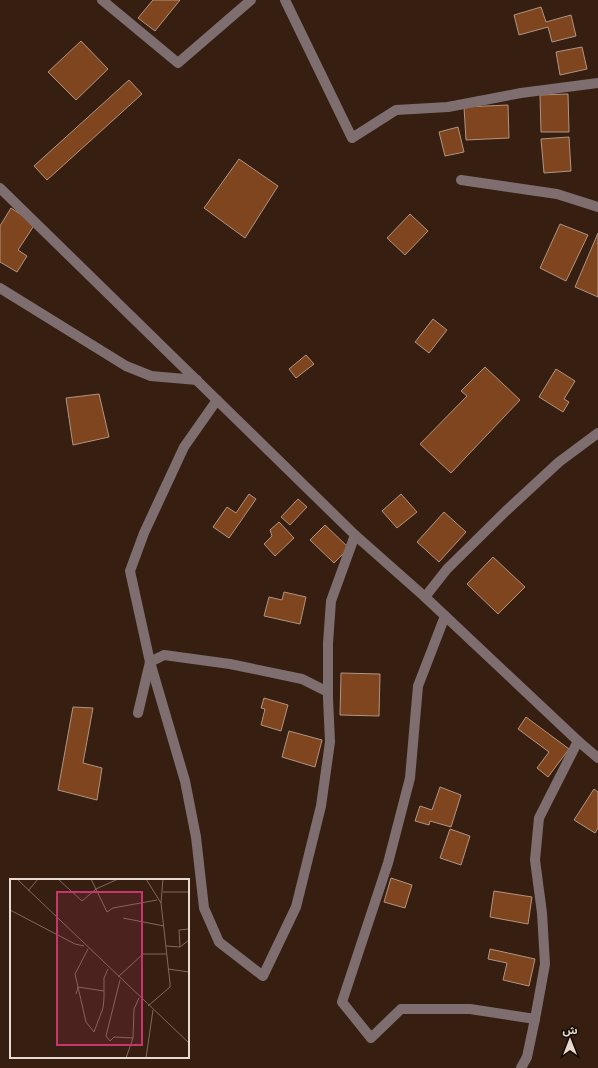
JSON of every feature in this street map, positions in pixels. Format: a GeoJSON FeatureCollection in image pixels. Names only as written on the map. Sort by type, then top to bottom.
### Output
{"type":"FeatureCollection","features":[{"type":"Feature","properties":{"kind":"street"},"geometry":{"type":"LineString","coordinates":[[102,0],[178,63],[251,0]]}},
{"type":"Feature","properties":{"kind":"street"},"geometry":{"type":"LineString","coordinates":[[285,0],[352,138],[396,110],[448,106],[598,83]]}},
{"type":"Feature","properties":{"kind":"street"},"geometry":{"type":"LineString","coordinates":[[461,180],[557,194],[598,206]]}},
{"type":"Feature","properties":{"kind":"street"},"geometry":{"type":"LineString","coordinates":[[0,188],[355,535],[425,597],[598,758]]}},
{"type":"Feature","properties":{"kind":"street"},"geometry":{"type":"LineString","coordinates":[[0,288],[126,366],[151,376],[197,380]]}},
{"type":"Feature","properties":{"kind":"street"},"geometry":{"type":"LineString","coordinates":[[217,400],[184,447],[144,533],[130,571],[150,662],[185,781],[196,837],[204,908],[220,942],[263,976],[296,907],[321,806],[330,742],[328,643],[331,601],[355,535]]}},
{"type":"Feature","properties":{"kind":"street"},"geometry":{"type":"LineString","coordinates":[[425,597],[447,569],[506,511],[559,462],[598,433]]}},
{"type":"Feature","properties":{"kind":"street"},"geometry":{"type":"LineString","coordinates":[[445,616],[418,686],[410,778],[388,863],[342,1002],[371,1038],[401,1009],[470,1009],[535,1019]]}},
{"type":"Feature","properties":{"kind":"street"},"geometry":{"type":"LineString","coordinates":[[150,662],[164,655],[230,664],[302,679],[328,692]]}},
{"type":"Feature","properties":{"kind":"street"},"geometry":{"type":"LineString","coordinates":[[138,713],[150,662]]}},
{"type":"Feature","properties":{"kind":"street"},"geometry":{"type":"LineString","coordinates":[[521,1068],[528,1058],[545,964],[542,912],[535,860],[539,818],[578,741]]}},
{"type":"Feature","properties":{"kind":"building"},"geometry":{"type":"Polygon","coordinates":[[[153,0],[180,0],[155,31],[138,18],[153,0]]]}},
{"type":"Feature","properties":{"kind":"building"},"geometry":{"type":"Polygon","coordinates":[[[541,7],[546,22],[571,15],[576,36],[552,42],[548,27],[519,35],[514,15],[541,7]]]}},
{"type":"Feature","properties":{"kind":"building"},"geometry":{"type":"Polygon","coordinates":[[[81,41],[108,69],[76,100],[48,72],[81,41]]]}},
{"type":"Feature","properties":{"kind":"building"},"geometry":{"type":"Polygon","coordinates":[[[582,47],[587,69],[560,75],[556,52],[582,47]]]}},
{"type":"Feature","properties":{"kind":"building"},"geometry":{"type":"Polygon","coordinates":[[[129,80],[142,94],[47,180],[34,166],[129,80]]]}},
{"type":"Feature","properties":{"kind":"building"},"geometry":{"type":"Polygon","coordinates":[[[568,94],[569,132],[541,132],[540,95],[568,94]]]}},
{"type":"Feature","properties":{"kind":"building"},"geometry":{"type":"Polygon","coordinates":[[[508,105],[509,138],[466,140],[464,107],[508,105]]]}},
{"type":"Feature","properties":{"kind":"building"},"geometry":{"type":"Polygon","coordinates":[[[458,127],[464,152],[445,156],[439,132],[458,127]]]}},
{"type":"Feature","properties":{"kind":"building"},"geometry":{"type":"Polygon","coordinates":[[[569,137],[571,171],[544,173],[541,139],[569,137]]]}},
{"type":"Feature","properties":{"kind":"building"},"geometry":{"type":"Polygon","coordinates":[[[239,159],[278,186],[245,238],[204,208],[239,159]]]}},
{"type":"Feature","properties":{"kind":"building"},"geometry":{"type":"Polygon","coordinates":[[[11,208],[35,224],[18,250],[27,256],[17,272],[0,262],[0,226],[11,208]]]}},
{"type":"Feature","properties":{"kind":"building"},"geometry":{"type":"Polygon","coordinates":[[[410,214],[428,231],[405,255],[387,238],[410,214]]]}},
{"type":"Feature","properties":{"kind":"building"},"geometry":{"type":"Polygon","coordinates":[[[560,224],[588,235],[566,281],[540,268],[560,224]]]}},
{"type":"Feature","properties":{"kind":"building"},"geometry":{"type":"Polygon","coordinates":[[[598,233],[598,297],[575,287],[598,233]]]}},
{"type":"Feature","properties":{"kind":"building"},"geometry":{"type":"Polygon","coordinates":[[[433,319],[447,330],[429,353],[415,342],[433,319]]]}},
{"type":"Feature","properties":{"kind":"building"},"geometry":{"type":"Polygon","coordinates":[[[306,355],[314,364],[296,378],[289,369],[306,355]]]}},
{"type":"Feature","properties":{"kind":"building"},"geometry":{"type":"Polygon","coordinates":[[[485,367],[520,400],[451,473],[420,444],[467,396],[461,391],[485,367]]]}},
{"type":"Feature","properties":{"kind":"building"},"geometry":{"type":"Polygon","coordinates":[[[556,369],[575,381],[564,399],[569,402],[563,412],[539,397],[556,369]]]}},
{"type":"Feature","properties":{"kind":"building"},"geometry":{"type":"Polygon","coordinates":[[[99,394],[109,437],[73,445],[66,398],[99,394]]]}},
{"type":"Feature","properties":{"kind":"building"},"geometry":{"type":"Polygon","coordinates":[[[249,494],[256,499],[229,538],[213,527],[227,507],[236,513],[249,494]]]}},
{"type":"Feature","properties":{"kind":"building"},"geometry":{"type":"Polygon","coordinates":[[[401,494],[417,512],[397,528],[382,511],[401,494]]]}},
{"type":"Feature","properties":{"kind":"building"},"geometry":{"type":"Polygon","coordinates":[[[298,499],[307,507],[290,525],[281,517],[298,499]]]}},
{"type":"Feature","properties":{"kind":"building"},"geometry":{"type":"Polygon","coordinates":[[[444,512],[466,532],[439,562],[417,542],[444,512]]]}},
{"type":"Feature","properties":{"kind":"building"},"geometry":{"type":"Polygon","coordinates":[[[279,522],[294,538],[275,556],[264,544],[272,536],[270,530],[279,522]]]}},
{"type":"Feature","properties":{"kind":"building"},"geometry":{"type":"Polygon","coordinates":[[[325,525],[349,548],[334,563],[310,540],[325,525]]]}},
{"type":"Feature","properties":{"kind":"building"},"geometry":{"type":"Polygon","coordinates":[[[493,557],[525,587],[498,614],[467,584],[493,557]]]}},
{"type":"Feature","properties":{"kind":"building"},"geometry":{"type":"Polygon","coordinates":[[[284,592],[306,597],[300,624],[264,616],[269,597],[282,600],[284,592]]]}},
{"type":"Feature","properties":{"kind":"building"},"geometry":{"type":"Polygon","coordinates":[[[341,673],[380,674],[379,716],[340,715],[341,673]]]}},
{"type":"Feature","properties":{"kind":"building"},"geometry":{"type":"Polygon","coordinates":[[[264,698],[288,705],[281,731],[261,725],[265,709],[261,708],[264,698]]]}},
{"type":"Feature","properties":{"kind":"building"},"geometry":{"type":"Polygon","coordinates":[[[73,707],[93,708],[83,763],[102,768],[97,800],[58,790],[73,707]]]}},
{"type":"Feature","properties":{"kind":"building"},"geometry":{"type":"Polygon","coordinates":[[[526,717],[569,749],[548,777],[537,768],[549,752],[518,729],[526,717]]]}},
{"type":"Feature","properties":{"kind":"building"},"geometry":{"type":"Polygon","coordinates":[[[289,731],[322,740],[315,767],[282,757],[289,731]]]}},
{"type":"Feature","properties":{"kind":"building"},"geometry":{"type":"Polygon","coordinates":[[[440,787],[461,795],[451,827],[430,821],[429,825],[415,821],[420,806],[432,810],[440,787]]]}},
{"type":"Feature","properties":{"kind":"building"},"geometry":{"type":"Polygon","coordinates":[[[594,789],[598,792],[598,828],[595,833],[574,820],[594,789]]]}},
{"type":"Feature","properties":{"kind":"building"},"geometry":{"type":"Polygon","coordinates":[[[450,829],[470,836],[461,865],[440,858],[450,829]]]}},
{"type":"Feature","properties":{"kind":"building"},"geometry":{"type":"Polygon","coordinates":[[[391,878],[412,885],[405,908],[384,902],[391,878]]]}},
{"type":"Feature","properties":{"kind":"building"},"geometry":{"type":"Polygon","coordinates":[[[494,891],[532,897],[528,924],[490,917],[494,891]]]}},
{"type":"Feature","properties":{"kind":"building"},"geometry":{"type":"Polygon","coordinates":[[[490,949],[535,959],[529,986],[503,980],[507,963],[488,959],[490,949]]]}}]}
